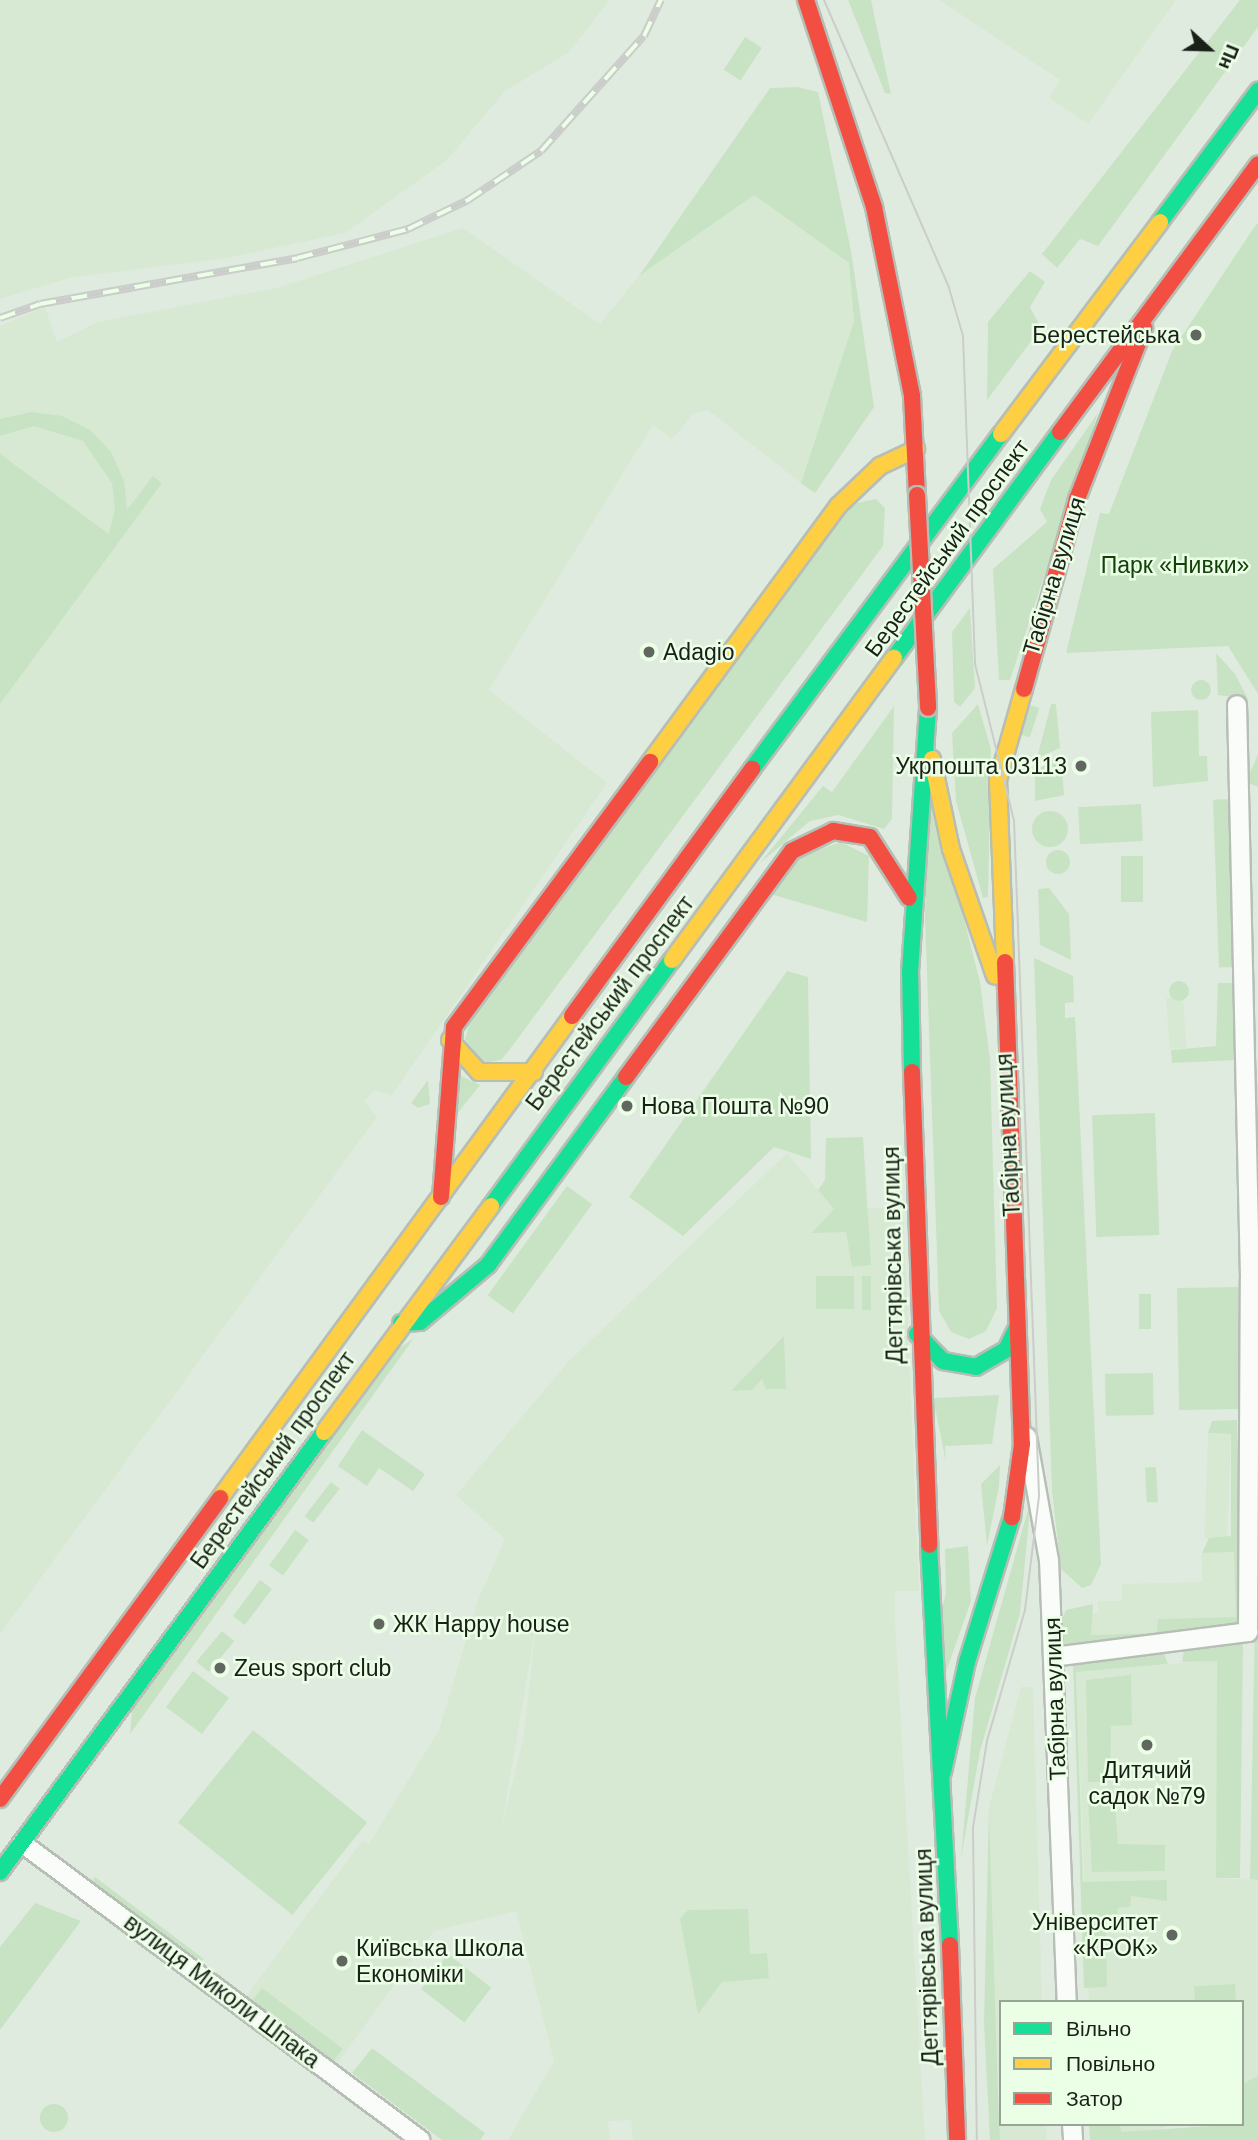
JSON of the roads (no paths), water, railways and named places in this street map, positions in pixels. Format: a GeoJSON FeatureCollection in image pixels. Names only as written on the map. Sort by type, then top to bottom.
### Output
{"type":"FeatureCollection","features":[{"type":"Feature","properties":{"kind":"main road","name":"Дегтярівська вулиця"},"geometry":{"type":"LineString","coordinates":[[806,0],[874,207],[912,396],[916,449],[928,708],[928,738],[911,903],[917,1334],[929,1620],[943,1772],[957,2140]]}},
{"type":"Feature","properties":{"kind":"main road","name":"Берестейський проспект"},"geometry":{"type":"LineString","coordinates":[[0,1798],[534,1072],[832,658],[1258,91]]}},
{"type":"Feature","properties":{"kind":"main road","name":"Берестейський проспект"},"geometry":{"type":"LineString","coordinates":[[0,1872],[401,1323],[1258,164]]}},
{"type":"Feature","properties":{"kind":"main road","name":"Табірна вулиця"},"geometry":{"type":"LineString","coordinates":[[1022,1412],[1002,1000],[997,803],[1004,748],[1077,499],[1161,293]]}},
{"type":"Feature","properties":{"kind":"main road"},"geometry":{"type":"LineString","coordinates":[[441,1197],[450,1041],[838,506],[880,466],[916,449]]}},
{"type":"Feature","properties":{"kind":"main road","name":"Дегтярівська вулиця"},"geometry":{"type":"LineString","coordinates":[[928,738],[951,849],[1002,1000]]}},
{"type":"Feature","properties":{"kind":"main road"},"geometry":{"type":"LineString","coordinates":[[401,1323],[420,1322],[488,1265],[792,851],[833,831],[870,837],[892,862],[911,903]]}},
{"type":"Feature","properties":{"kind":"main road"},"geometry":{"type":"LineString","coordinates":[[450,1041],[479,1072],[534,1072]]}},
{"type":"Feature","properties":{"kind":"main road"},"geometry":{"type":"LineString","coordinates":[[917,1334],[943,1361],[976,1367],[1006,1350],[1017,1327]]}},
{"type":"Feature","properties":{"kind":"main road","name":"Дегтярівська вулиця"},"geometry":{"type":"LineString","coordinates":[[943,1772],[967,1662],[1009,1535],[1022,1412]]}},
{"type":"Feature","properties":{"kind":"street"},"geometry":{"type":"LineString","coordinates":[[1054,1657],[1248,1632],[1250,1277],[1237,705]]}},
{"type":"Feature","properties":{"kind":"street","name":"Табірна вулиця"},"geometry":{"type":"LineString","coordinates":[[1022,1412],[1045,1521],[1054,1657],[1067,2000]]}},
{"type":"Feature","properties":{"kind":"street","name":"вулиця Миколи Шпака"},"geometry":{"type":"LineString","coordinates":[[22,1843],[421,2140]]}},
{"type":"Feature","properties":{"kind":"tram line"},"geometry":{"type":"LineString","coordinates":[[824,0],[949,288],[963,336],[975,664],[1014,820],[1039,1496],[1025,1610],[987,1741],[973,1827],[977,2140]]}},
{"type":"Feature","properties":{"kind":"railway"},"geometry":{"type":"LineString","coordinates":[[0,318],[40,304],[297,258],[408,229],[468,200],[541,151],[644,36],[661,0]]}},
{"type":"Feature","properties":{"kind":"place","name":"Берестейська"},"geometry":{"type":"Point","coordinates":[1196,335]}},
{"type":"Feature","properties":{"kind":"place","name":"Adagio"},"geometry":{"type":"Point","coordinates":[649,652]}},
{"type":"Feature","properties":{"kind":"place","name":"Укрпошта 03113"},"geometry":{"type":"Point","coordinates":[1081,766]}},
{"type":"Feature","properties":{"kind":"place","name":"Нова Пошта №90"},"geometry":{"type":"Point","coordinates":[627,1106]}},
{"type":"Feature","properties":{"kind":"place","name":"ЖК Happy house"},"geometry":{"type":"Point","coordinates":[379,1624]}},
{"type":"Feature","properties":{"kind":"place","name":"Zeus sport club"},"geometry":{"type":"Point","coordinates":[220,1668]}},
{"type":"Feature","properties":{"kind":"place","name":"Дитячий садок №79"},"geometry":{"type":"Point","coordinates":[1147,1745]}},
{"type":"Feature","properties":{"kind":"place","name":"Університет «КРОК»"},"geometry":{"type":"Point","coordinates":[1172,1935]}},
{"type":"Feature","properties":{"kind":"place","name":"Київська Школа Економіки"},"geometry":{"type":"Point","coordinates":[342,1961]}},
{"type":"Feature","properties":{"kind":"park label","name":"Парк «Нивки»"},"geometry":{"type":"Point","coordinates":[1175,565]}}]}
